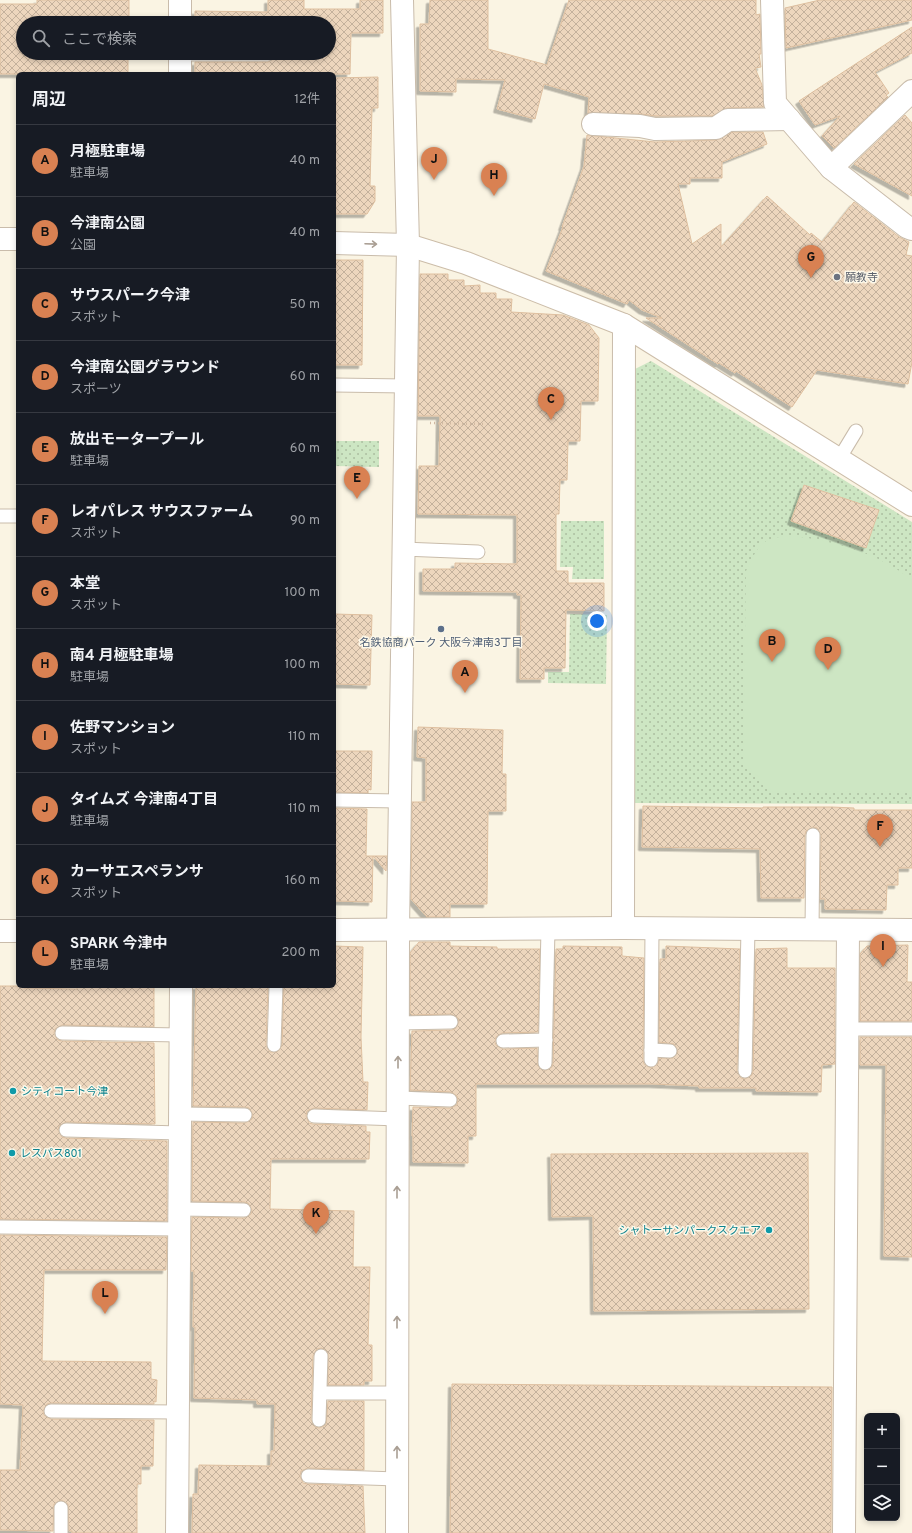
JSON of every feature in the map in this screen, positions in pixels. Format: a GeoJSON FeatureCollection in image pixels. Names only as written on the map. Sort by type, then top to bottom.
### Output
{"type":"FeatureCollection","features":[{"type":"Feature","properties":{"kind":"street"},"geometry":{"type":"LineString","coordinates":[[180,0],[180,16]]}},
{"type":"Feature","properties":{"kind":"street"},"geometry":{"type":"LineString","coordinates":[[397,1533],[398,930],[408,245],[402,0]]}},
{"type":"Feature","properties":{"kind":"street"},"geometry":{"type":"LineString","coordinates":[[772,0],[775,103],[831,168],[906,227],[912,229]]}},
{"type":"Feature","properties":{"kind":"street"},"geometry":{"type":"LineString","coordinates":[[831,168],[912,91]]}},
{"type":"Feature","properties":{"kind":"street"},"geometry":{"type":"LineString","coordinates":[[593,124],[640,126],[655,129],[716,128],[728,120],[789,119]]}},
{"type":"Feature","properties":{"kind":"street"},"geometry":{"type":"LineString","coordinates":[[0,239],[16,239]]}},
{"type":"Feature","properties":{"kind":"street"},"geometry":{"type":"LineString","coordinates":[[336,243],[408,245],[466,263],[624,325],[912,505]]}},
{"type":"Feature","properties":{"kind":"street"},"geometry":{"type":"LineString","coordinates":[[623,928],[624,325]]}},
{"type":"Feature","properties":{"kind":"street"},"geometry":{"type":"LineString","coordinates":[[336,930],[623,928],[912,930]]}},
{"type":"Feature","properties":{"kind":"street"},"geometry":{"type":"LineString","coordinates":[[844,1533],[848,930]]}},
{"type":"Feature","properties":{"kind":"street"},"geometry":{"type":"LineString","coordinates":[[0,931],[16,931]]}},
{"type":"Feature","properties":{"kind":"street"},"geometry":{"type":"LineString","coordinates":[[177,1533],[181,988]]}},
{"type":"Feature","properties":{"kind":"lane"},"geometry":{"type":"LineString","coordinates":[[336,385],[406,386]]}},
{"type":"Feature","properties":{"kind":"lane"},"geometry":{"type":"LineString","coordinates":[[839,459],[856,431]]}},
{"type":"Feature","properties":{"kind":"lane"},"geometry":{"type":"LineString","coordinates":[[0,516],[16,516]]}},
{"type":"Feature","properties":{"kind":"lane"},"geometry":{"type":"LineString","coordinates":[[403,549],[478,552]]}},
{"type":"Feature","properties":{"kind":"lane"},"geometry":{"type":"LineString","coordinates":[[336,800],[400,802]]}},
{"type":"Feature","properties":{"kind":"lane"},"geometry":{"type":"LineString","coordinates":[[812,930],[813,835]]}},
{"type":"Feature","properties":{"kind":"lane"},"geometry":{"type":"LineString","coordinates":[[652,928],[651,1055],[670,1051]]}},
{"type":"Feature","properties":{"kind":"lane"},"geometry":{"type":"LineString","coordinates":[[545,1063],[548,929]]}},
{"type":"Feature","properties":{"kind":"lane"},"geometry":{"type":"LineString","coordinates":[[745,1072],[748,929]]}},
{"type":"Feature","properties":{"kind":"lane"},"geometry":{"type":"LineString","coordinates":[[274,1045],[276,988]]}},
{"type":"Feature","properties":{"kind":"lane"},"geometry":{"type":"LineString","coordinates":[[398,1023],[450,1022]]}},
{"type":"Feature","properties":{"kind":"lane"},"geometry":{"type":"LineString","coordinates":[[848,1029],[912,1029]]}},
{"type":"Feature","properties":{"kind":"lane"},"geometry":{"type":"LineString","coordinates":[[62,1033],[181,1035]]}},
{"type":"Feature","properties":{"kind":"lane"},"geometry":{"type":"LineString","coordinates":[[503,1041],[546,1040]]}},
{"type":"Feature","properties":{"kind":"lane"},"geometry":{"type":"LineString","coordinates":[[398,1098],[450,1100]]}},
{"type":"Feature","properties":{"kind":"lane"},"geometry":{"type":"LineString","coordinates":[[66,1130],[180,1124],[244,1115]]}},
{"type":"Feature","properties":{"kind":"lane"},"geometry":{"type":"LineString","coordinates":[[314,1116],[398,1119]]}},
{"type":"Feature","properties":{"kind":"lane"},"geometry":{"type":"LineString","coordinates":[[0,1227],[179,1219],[244,1210]]}},
{"type":"Feature","properties":{"kind":"lane"},"geometry":{"type":"LineString","coordinates":[[319,1420],[321,1356]]}},
{"type":"Feature","properties":{"kind":"lane"},"geometry":{"type":"LineString","coordinates":[[320,1393],[397,1393]]}},
{"type":"Feature","properties":{"kind":"lane"},"geometry":{"type":"LineString","coordinates":[[51,1411],[178,1412]]}},
{"type":"Feature","properties":{"kind":"lane"},"geometry":{"type":"LineString","coordinates":[[308,1476],[397,1479]]}},
{"type":"Feature","properties":{"kind":"lane"},"geometry":{"type":"LineString","coordinates":[[61,1533],[62,1508]]}},
{"type":"Feature","properties":{"kind":"path"},"geometry":{"type":"LineString","coordinates":[[405,423],[486,424]]}},
{"type":"Feature","properties":{"kind":"green space"},"geometry":{"type":"Polygon","coordinates":[[[651,361],[912,522],[912,804],[632,803],[635,369],[651,361]]]}},
{"type":"Feature","properties":{"kind":"green space"},"geometry":{"type":"Polygon","coordinates":[[[336,441],[379,441],[379,467],[336,466],[336,441]]]}},
{"type":"Feature","properties":{"kind":"green space"},"geometry":{"type":"Polygon","coordinates":[[[561,521],[604,521],[604,579],[572,579],[573,567],[560,567],[561,521]]]}},
{"type":"Feature","properties":{"kind":"green space"},"geometry":{"type":"Polygon","coordinates":[[[793,536],[825,541],[856,550],[885,562],[912,580],[912,791],[773,792],[743,761],[746,571],[758,548],[767,540],[793,536]]]}},
{"type":"Feature","properties":{"kind":"green space"},"geometry":{"type":"Polygon","coordinates":[[[570,614],[607,615],[606,684],[548,683],[548,672],[569,672],[570,614]]]}},
{"type":"Feature","properties":{"kind":"building"},"geometry":{"type":"Polygon","coordinates":[[[37,0],[129,0],[129,16],[16,16],[16,60],[128,60],[128,72],[16,72],[16,74],[0,74],[0,4],[37,4],[37,0]]]}},
{"type":"Feature","properties":{"kind":"building"},"geometry":{"type":"Polygon","coordinates":[[[268,0],[304,0],[304,9],[360,9],[360,0],[383,0],[383,33],[351,33],[350,74],[336,74],[336,72],[195,72],[195,62],[336,60],[336,16],[195,16],[195,11],[268,12],[268,0]]]}},
{"type":"Feature","properties":{"kind":"building"},"geometry":{"type":"Polygon","coordinates":[[[430,0],[488,0],[488,49],[547,65],[569,0],[756,0],[756,15],[760,14],[761,54],[759,54],[761,67],[755,68],[762,85],[764,107],[727,108],[712,116],[656,116],[641,114],[588,113],[589,97],[544,84],[535,119],[497,109],[505,80],[456,79],[456,92],[420,91],[420,24],[429,24],[430,0]]]}},
{"type":"Feature","properties":{"kind":"building"},"geometry":{"type":"Polygon","coordinates":[[[820,0],[912,0],[912,20],[786,48],[785,8],[820,0]]]}},
{"type":"Feature","properties":{"kind":"building"},"geometry":{"type":"Polygon","coordinates":[[[912,27],[912,53],[875,72],[889,93],[886,95],[888,97],[834,148],[822,136],[840,116],[815,125],[799,101],[912,27]]]}},
{"type":"Feature","properties":{"kind":"building"},"geometry":{"type":"Polygon","coordinates":[[[378,77],[378,108],[372,108],[370,186],[375,186],[375,201],[367,214],[336,214],[336,78],[378,77]]]}},
{"type":"Feature","properties":{"kind":"building"},"geometry":{"type":"Polygon","coordinates":[[[905,115],[912,123],[912,196],[854,164],[905,115]]]}},
{"type":"Feature","properties":{"kind":"building"},"geometry":{"type":"Polygon","coordinates":[[[732,132],[763,132],[767,144],[722,162],[722,178],[690,178],[690,184],[678,184],[692,244],[721,224],[721,247],[767,196],[810,235],[811,233],[822,242],[854,202],[899,237],[909,242],[906,255],[912,256],[912,362],[908,384],[817,370],[792,407],[736,371],[735,373],[719,363],[718,364],[646,318],[662,318],[642,310],[629,300],[627,304],[546,271],[584,166],[587,135],[655,142],[716,140],[732,132]]]}},
{"type":"Feature","properties":{"kind":"building"},"geometry":{"type":"Polygon","coordinates":[[[336,260],[363,260],[362,365],[336,365],[336,260]]]}},
{"type":"Feature","properties":{"kind":"building"},"geometry":{"type":"Polygon","coordinates":[[[420,274],[448,274],[448,280],[464,280],[464,286],[480,285],[480,293],[496,293],[496,299],[512,299],[511,312],[563,315],[589,325],[599,338],[598,401],[581,401],[580,441],[568,441],[567,480],[560,480],[559,514],[556,514],[556,571],[568,571],[568,583],[604,583],[604,611],[566,610],[565,668],[544,668],[544,679],[520,679],[521,595],[517,595],[517,592],[423,591],[423,569],[455,569],[455,563],[517,564],[517,515],[418,514],[419,466],[439,466],[440,416],[418,416],[420,274]]]}},
{"type":"Feature","properties":{"kind":"building"},"geometry":{"type":"Polygon","coordinates":[[[804,485],[879,510],[866,548],[791,521],[804,485]]]}},
{"type":"Feature","properties":{"kind":"building"},"geometry":{"type":"Polygon","coordinates":[[[336,614],[372,615],[370,685],[336,684],[336,614]]]}},
{"type":"Feature","properties":{"kind":"building"},"geometry":{"type":"Polygon","coordinates":[[[418,727],[503,730],[502,774],[506,774],[506,811],[488,811],[487,904],[450,904],[450,917],[427,917],[411,899],[412,802],[426,802],[426,758],[417,757],[418,727]]]}},
{"type":"Feature","properties":{"kind":"building"},"geometry":{"type":"Polygon","coordinates":[[[336,751],[372,751],[371,790],[368,789],[368,793],[336,792],[336,751]]]}},
{"type":"Feature","properties":{"kind":"building"},"geometry":{"type":"Polygon","coordinates":[[[643,806],[763,808],[832,807],[854,808],[854,810],[912,810],[912,868],[898,868],[898,885],[887,885],[886,910],[825,909],[825,899],[820,899],[821,835],[817,828],[813,827],[806,831],[805,835],[804,898],[761,898],[760,849],[642,847],[643,806]]]}},
{"type":"Feature","properties":{"kind":"building"},"geometry":{"type":"Polygon","coordinates":[[[336,808],[367,809],[366,856],[373,856],[372,902],[336,901],[336,808]]]}},
{"type":"Feature","properties":{"kind":"building"},"geometry":{"type":"Polygon","coordinates":[[[373,856],[387,856],[386,871],[373,856]]]}},
{"type":"Feature","properties":{"kind":"building"},"geometry":{"type":"Polygon","coordinates":[[[419,942],[450,942],[450,946],[497,947],[497,949],[540,949],[538,1032],[502,1033],[496,1037],[495,1042],[496,1045],[503,1049],[537,1048],[538,1066],[545,1071],[552,1067],[553,1063],[556,949],[563,949],[563,946],[622,947],[622,956],[644,958],[643,1060],[644,1064],[651,1068],[658,1064],[659,1058],[673,1058],[678,1052],[674,1044],[659,1042],[660,959],[666,959],[666,946],[740,949],[737,1071],[741,1078],[745,1079],[752,1075],[753,1071],[756,949],[787,948],[787,968],[835,968],[835,1064],[822,1065],[821,1092],[756,1091],[756,1088],[699,1088],[699,1086],[653,1084],[476,1084],[476,1136],[468,1136],[468,1163],[413,1162],[413,1107],[450,1108],[457,1105],[458,1100],[457,1096],[451,1092],[410,1090],[412,1031],[452,1030],[455,1029],[459,1022],[458,1018],[451,1014],[412,1015],[410,1013],[410,953],[419,942]]]}},
{"type":"Feature","properties":{"kind":"building"},"geometry":{"type":"Polygon","coordinates":[[[908,945],[907,982],[912,982],[912,1021],[860,1021],[860,954],[867,946],[908,945]]]}},
{"type":"Feature","properties":{"kind":"building"},"geometry":{"type":"Polygon","coordinates":[[[336,946],[363,947],[361,1037],[363,1082],[368,1082],[367,1110],[314,1108],[307,1111],[306,1116],[309,1123],[313,1124],[366,1126],[366,1132],[370,1132],[369,1159],[271,1159],[270,1209],[354,1211],[353,1267],[370,1267],[368,1345],[372,1345],[372,1381],[364,1381],[364,1385],[328,1385],[328,1353],[322,1348],[317,1349],[313,1356],[311,1420],[315,1427],[319,1428],[326,1425],[328,1401],[364,1401],[364,1470],[308,1468],[301,1471],[300,1476],[303,1483],[308,1484],[363,1486],[365,1533],[192,1533],[193,1494],[198,1494],[199,1465],[271,1466],[271,1451],[274,1451],[275,1404],[257,1404],[257,1400],[194,1398],[195,1327],[193,1327],[194,1271],[191,1271],[192,1217],[244,1218],[251,1214],[252,1210],[248,1203],[244,1202],[192,1201],[193,1122],[245,1123],[252,1119],[253,1115],[249,1108],[245,1107],[193,1106],[196,988],[268,988],[266,1045],[270,1052],[277,1052],[282,1045],[284,988],[336,988],[336,946]]]}},
{"type":"Feature","properties":{"kind":"building"},"geometry":{"type":"Polygon","coordinates":[[[0,986],[16,986],[16,988],[77,989],[154,988],[154,1027],[62,1025],[55,1029],[54,1033],[58,1040],[62,1041],[154,1043],[155,1124],[66,1122],[59,1126],[58,1130],[62,1137],[66,1138],[167,1141],[167,1221],[0,1219],[0,986]]]}},
{"type":"Feature","properties":{"kind":"building"},"geometry":{"type":"Polygon","coordinates":[[[860,1037],[912,1037],[912,1257],[884,1256],[886,1065],[860,1065],[860,1037]]]}},
{"type":"Feature","properties":{"kind":"building","name":"シャトーサンパークスクエア"},"geometry":{"type":"Polygon","coordinates":[[[808,1153],[809,1309],[594,1311],[593,1216],[552,1217],[551,1154],[808,1153]]]}},
{"type":"Feature","properties":{"kind":"building"},"geometry":{"type":"Polygon","coordinates":[[[0,1235],[167,1237],[166,1270],[44,1270],[42,1361],[151,1362],[151,1379],[157,1380],[156,1402],[154,1401],[154,1404],[51,1403],[47,1404],[43,1411],[44,1415],[51,1419],[154,1420],[153,1466],[141,1466],[141,1484],[137,1484],[137,1533],[72,1533],[72,1531],[69,1531],[68,1504],[61,1500],[54,1504],[53,1531],[0,1530],[0,1470],[20,1470],[23,1405],[0,1404],[0,1235]]]}},
{"type":"Feature","properties":{"kind":"building"},"geometry":{"type":"Polygon","coordinates":[[[452,1384],[832,1387],[831,1533],[450,1533],[452,1384]]]}},
{"type":"Feature","properties":{"kind":"place","name":"タイムズ 今津南4丁目"},"geometry":{"type":"Point","coordinates":[434,180]}},
{"type":"Feature","properties":{"kind":"place","name":"南4 月極駐車場"},"geometry":{"type":"Point","coordinates":[494,196]}},
{"type":"Feature","properties":{"kind":"place","name":"願教寺"},"geometry":{"type":"Point","coordinates":[837,277]}},
{"type":"Feature","properties":{"kind":"place","name":"本堂"},"geometry":{"type":"Point","coordinates":[811,278]}},
{"type":"Feature","properties":{"kind":"place","name":"サウスパーク今津"},"geometry":{"type":"Point","coordinates":[551,420]}},
{"type":"Feature","properties":{"kind":"place","name":"放出モータープール"},"geometry":{"type":"Point","coordinates":[357,499]}},
{"type":"Feature","properties":{"kind":"place","name":"名鉄協商パーク 大阪今津南3丁目"},"geometry":{"type":"Point","coordinates":[441,629]}},
{"type":"Feature","properties":{"kind":"place","name":"今津南公園"},"geometry":{"type":"Point","coordinates":[772,662]}},
{"type":"Feature","properties":{"kind":"place","name":"今津南公園グラウンド"},"geometry":{"type":"Point","coordinates":[828,670]}},
{"type":"Feature","properties":{"kind":"place","name":"月極駐車場"},"geometry":{"type":"Point","coordinates":[465,693]}},
{"type":"Feature","properties":{"kind":"place","name":"レオパレス サウスファーム"},"geometry":{"type":"Point","coordinates":[880,847]}},
{"type":"Feature","properties":{"kind":"place","name":"佐野マンション"},"geometry":{"type":"Point","coordinates":[883,967]}},
{"type":"Feature","properties":{"kind":"place","name":"シティコート今津"},"geometry":{"type":"Point","coordinates":[13,1091]}},
{"type":"Feature","properties":{"kind":"place","name":"レスパス801"},"geometry":{"type":"Point","coordinates":[12,1153]}},
{"type":"Feature","properties":{"kind":"place","name":"シャトーサンパークスクエア"},"geometry":{"type":"Point","coordinates":[769,1230]}},
{"type":"Feature","properties":{"kind":"place","name":"カーサエスペランサ"},"geometry":{"type":"Point","coordinates":[316,1234]}},
{"type":"Feature","properties":{"kind":"place","name":"SPARK 今津中"},"geometry":{"type":"Point","coordinates":[105,1314]}}]}
